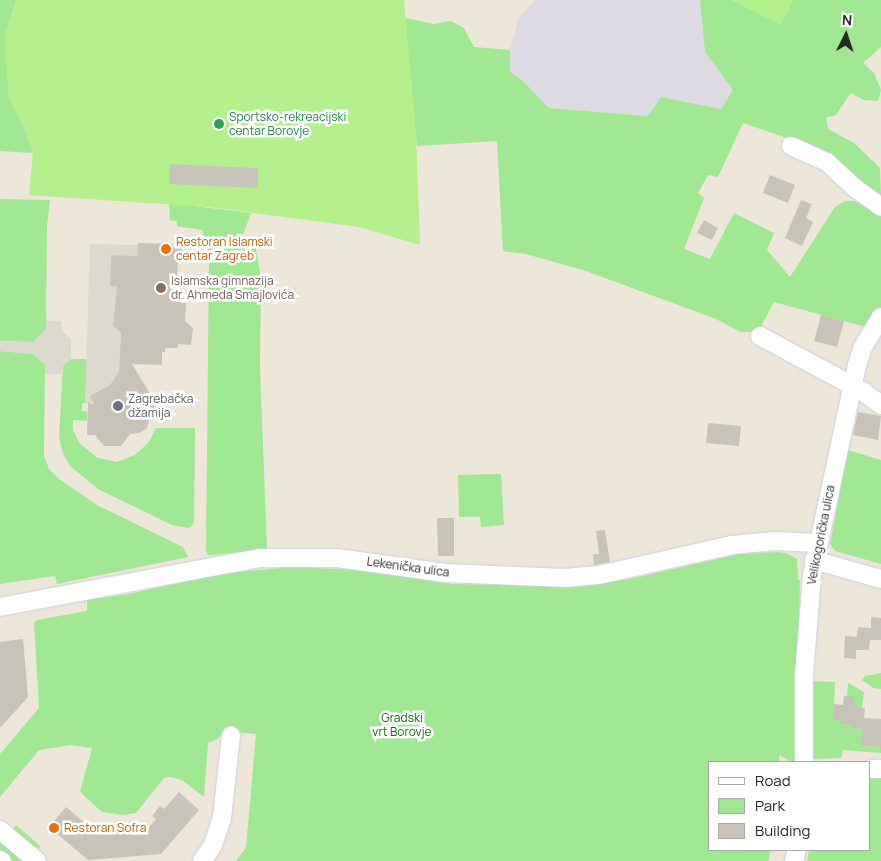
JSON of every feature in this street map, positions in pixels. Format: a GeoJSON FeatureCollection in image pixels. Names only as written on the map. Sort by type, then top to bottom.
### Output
{"type":"FeatureCollection","features":[{"type":"Feature","properties":{"kind":"street"},"geometry":{"type":"LineString","coordinates":[[790,146],[827,162],[855,188],[881,207]]}},
{"type":"Feature","properties":{"kind":"street","name":"Velikogorička ulica"},"geometry":{"type":"LineString","coordinates":[[804,761],[807,622],[816,551],[851,386],[863,347],[881,317]]}},
{"type":"Feature","properties":{"kind":"street"},"geometry":{"type":"LineString","coordinates":[[760,336],[851,386],[881,405]]}},
{"type":"Feature","properties":{"kind":"street","name":"Lekenička ulica"},"geometry":{"type":"LineString","coordinates":[[0,607],[260,558],[337,558],[445,573],[565,578],[599,575],[732,545],[775,542],[816,551],[881,579]]}},
{"type":"Feature","properties":{"kind":"street"},"geometry":{"type":"LineString","coordinates":[[202,861],[213,845],[222,818],[232,735]]}},
{"type":"Feature","properties":{"kind":"street"},"geometry":{"type":"LineString","coordinates":[[0,830],[37,861]]}},
{"type":"Feature","properties":{"kind":"shaded area"},"geometry":{"type":"Polygon","coordinates":[[[535,0],[700,0],[705,52],[733,90],[722,109],[661,97],[648,116],[549,108],[524,82],[510,72],[510,50],[519,17],[535,0]]]}},
{"type":"Feature","properties":{"kind":"shaded area"},"geometry":{"type":"Polygon","coordinates":[[[90,244],[138,245],[137,256],[111,255],[110,285],[117,286],[113,325],[115,329],[121,331],[119,371],[110,385],[90,396],[93,403],[85,403],[90,244]]]}},
{"type":"Feature","properties":{"kind":"shaded area"},"geometry":{"type":"Polygon","coordinates":[[[46,321],[61,321],[62,331],[71,339],[71,359],[63,366],[62,374],[45,374],[45,364],[33,354],[0,351],[0,341],[33,342],[46,329],[46,321]]]}},
{"type":"Feature","properties":{"kind":"green space"},"geometry":{"type":"Polygon","coordinates":[[[0,0],[16,0],[5,37],[9,97],[26,131],[33,153],[0,151],[0,0]]]}},
{"type":"Feature","properties":{"kind":"green space","name":"Sportsko-rekreacijski centar Borovje"},"geometry":{"type":"Polygon","coordinates":[[[16,0],[404,0],[416,135],[420,245],[359,227],[208,207],[29,195],[33,153],[26,131],[9,97],[5,49],[5,37],[16,0]]]}},
{"type":"Feature","properties":{"kind":"green space"},"geometry":{"type":"Polygon","coordinates":[[[700,0],[731,0],[781,24],[793,0],[881,0],[881,47],[863,63],[874,73],[881,90],[878,101],[864,100],[851,93],[835,116],[826,117],[828,129],[854,143],[880,168],[881,200],[810,146],[743,123],[718,177],[708,175],[698,193],[704,198],[684,249],[710,259],[734,213],[774,233],[767,250],[790,277],[835,207],[845,201],[854,201],[881,212],[881,307],[869,328],[774,302],[758,332],[741,332],[716,319],[586,271],[526,254],[503,251],[497,141],[417,146],[405,18],[434,24],[451,21],[464,28],[474,47],[510,50],[510,72],[524,82],[549,108],[648,116],[661,97],[721,109],[733,90],[705,52],[700,0]]]}},
{"type":"Feature","properties":{"kind":"green space"},"geometry":{"type":"Polygon","coordinates":[[[731,0],[793,0],[781,25],[731,0]]]}},
{"type":"Feature","properties":{"kind":"green space"},"geometry":{"type":"Polygon","coordinates":[[[0,199],[50,200],[47,226],[46,329],[33,342],[0,341],[0,199]]]}},
{"type":"Feature","properties":{"kind":"green space"},"geometry":{"type":"Polygon","coordinates":[[[169,203],[251,213],[240,243],[255,244],[261,278],[260,368],[267,549],[213,555],[208,555],[206,551],[209,255],[202,230],[177,226],[177,221],[170,220],[169,203]]]}},
{"type":"Feature","properties":{"kind":"green space"},"geometry":{"type":"Polygon","coordinates":[[[0,351],[33,354],[45,364],[44,456],[49,469],[59,479],[97,505],[183,547],[188,557],[57,584],[55,576],[0,584],[0,351]]]}},
{"type":"Feature","properties":{"kind":"green space"},"geometry":{"type":"Polygon","coordinates":[[[71,359],[87,359],[85,403],[82,403],[82,411],[87,411],[87,421],[73,420],[73,430],[80,444],[98,458],[117,462],[135,455],[149,442],[156,428],[195,428],[194,523],[189,528],[172,525],[98,489],[70,466],[63,454],[59,438],[63,366],[71,359]]]}},
{"type":"Feature","properties":{"kind":"green space"},"geometry":{"type":"Polygon","coordinates":[[[848,450],[881,460],[881,564],[835,551],[830,544],[848,450]]]}},
{"type":"Feature","properties":{"kind":"green space"},"geometry":{"type":"Polygon","coordinates":[[[501,474],[504,525],[481,527],[480,517],[459,517],[458,475],[501,474]]]}},
{"type":"Feature","properties":{"kind":"green space","name":"Gradski vrt Borovje"},"geometry":{"type":"Polygon","coordinates":[[[777,552],[786,553],[797,559],[798,580],[800,580],[796,761],[790,761],[779,755],[779,761],[708,761],[708,851],[771,851],[768,861],[236,861],[246,848],[256,734],[225,731],[218,739],[208,743],[204,797],[182,780],[170,777],[164,778],[136,813],[124,815],[102,812],[80,792],[92,748],[71,745],[39,750],[0,797],[0,754],[39,708],[34,623],[37,620],[87,611],[87,600],[129,594],[217,574],[290,567],[363,570],[452,584],[580,586],[630,579],[739,554],[777,552]]]}},
{"type":"Feature","properties":{"kind":"green space"},"geometry":{"type":"Polygon","coordinates":[[[881,673],[881,689],[873,688],[862,680],[865,676],[881,673]]]}},
{"type":"Feature","properties":{"kind":"green space"},"geometry":{"type":"Polygon","coordinates":[[[813,681],[835,682],[833,719],[841,720],[841,724],[852,725],[852,728],[863,730],[862,746],[881,747],[881,753],[843,750],[841,758],[812,759],[813,681]]]}},
{"type":"Feature","properties":{"kind":"green space"},"geometry":{"type":"Polygon","coordinates":[[[848,683],[864,692],[862,707],[854,707],[847,697],[848,683]]]}},
{"type":"Feature","properties":{"kind":"green space"},"geometry":{"type":"Polygon","coordinates":[[[871,775],[881,776],[881,861],[807,861],[809,851],[871,851],[871,775]]]}},
{"type":"Feature","properties":{"kind":"green space"},"geometry":{"type":"Polygon","coordinates":[[[16,825],[40,846],[39,849],[15,835],[12,831],[16,825]]]}},
{"type":"Feature","properties":{"kind":"green space"},"geometry":{"type":"Polygon","coordinates":[[[0,840],[24,861],[13,861],[10,859],[0,850],[0,840]]]}},
{"type":"Feature","properties":{"kind":"building"},"geometry":{"type":"Polygon","coordinates":[[[170,164],[258,168],[258,188],[169,184],[170,164]]]}},
{"type":"Feature","properties":{"kind":"building"},"geometry":{"type":"Polygon","coordinates":[[[770,175],[795,185],[788,203],[763,193],[770,175]]]}},
{"type":"Feature","properties":{"kind":"building"},"geometry":{"type":"Polygon","coordinates":[[[801,200],[812,204],[806,218],[813,222],[802,246],[785,238],[801,200]]]}},
{"type":"Feature","properties":{"kind":"building"},"geometry":{"type":"Polygon","coordinates":[[[704,220],[718,228],[712,240],[697,233],[704,220]]]}},
{"type":"Feature","properties":{"kind":"building"},"geometry":{"type":"Polygon","coordinates":[[[138,243],[173,244],[172,247],[182,247],[181,260],[178,260],[177,278],[171,277],[170,300],[181,300],[181,303],[186,303],[185,321],[193,328],[191,345],[178,344],[178,348],[165,348],[165,352],[162,352],[162,365],[132,364],[152,397],[155,413],[150,415],[147,428],[139,433],[130,434],[121,446],[104,446],[95,435],[87,435],[88,403],[94,404],[90,396],[110,385],[119,371],[121,333],[113,326],[117,286],[110,286],[111,255],[137,256],[138,243]]]}},
{"type":"Feature","properties":{"kind":"building"},"geometry":{"type":"Polygon","coordinates":[[[821,315],[844,321],[837,347],[814,341],[821,315]]]}},
{"type":"Feature","properties":{"kind":"building"},"geometry":{"type":"Polygon","coordinates":[[[858,412],[881,416],[878,440],[853,435],[858,412]]]}},
{"type":"Feature","properties":{"kind":"building"},"geometry":{"type":"Polygon","coordinates":[[[708,423],[741,426],[739,446],[706,443],[708,423]]]}},
{"type":"Feature","properties":{"kind":"building"},"geometry":{"type":"Polygon","coordinates":[[[437,518],[454,518],[454,556],[438,556],[437,518]]]}},
{"type":"Feature","properties":{"kind":"building"},"geometry":{"type":"Polygon","coordinates":[[[605,530],[610,562],[594,565],[593,554],[599,554],[596,531],[605,530]]]}},
{"type":"Feature","properties":{"kind":"building"},"geometry":{"type":"Polygon","coordinates":[[[871,617],[881,618],[881,640],[870,640],[869,650],[856,650],[856,659],[844,658],[845,636],[857,637],[858,627],[871,628],[871,617]]]}},
{"type":"Feature","properties":{"kind":"building"},"geometry":{"type":"Polygon","coordinates":[[[23,639],[28,697],[0,728],[0,642],[23,639]]]}},
{"type":"Feature","properties":{"kind":"building"},"geometry":{"type":"Polygon","coordinates":[[[844,696],[855,697],[854,706],[865,708],[864,718],[881,719],[881,747],[861,746],[863,730],[851,728],[852,725],[841,724],[841,720],[833,720],[834,704],[843,705],[844,696]]]}},
{"type":"Feature","properties":{"kind":"building"},"geometry":{"type":"Polygon","coordinates":[[[179,792],[199,810],[161,854],[88,860],[49,827],[66,807],[98,834],[147,830],[156,819],[152,816],[160,806],[164,809],[179,792]]]}},
{"type":"Feature","properties":{"kind":"place","name":"Sportsko-rekreacijski centar Borovje"},"geometry":{"type":"Point","coordinates":[219,124]}},
{"type":"Feature","properties":{"kind":"place","name":"Restoran Islamski centar Zagreb"},"geometry":{"type":"Point","coordinates":[166,249]}},
{"type":"Feature","properties":{"kind":"place","name":"Islamska gimnazija dr. Ahmeda Smajlovića"},"geometry":{"type":"Point","coordinates":[161,288]}},
{"type":"Feature","properties":{"kind":"place","name":"Zagrebačka džamija"},"geometry":{"type":"Point","coordinates":[118,406]}},
{"type":"Feature","properties":{"kind":"place","name":"Restoran Sofra"},"geometry":{"type":"Point","coordinates":[54,828]}}]}
